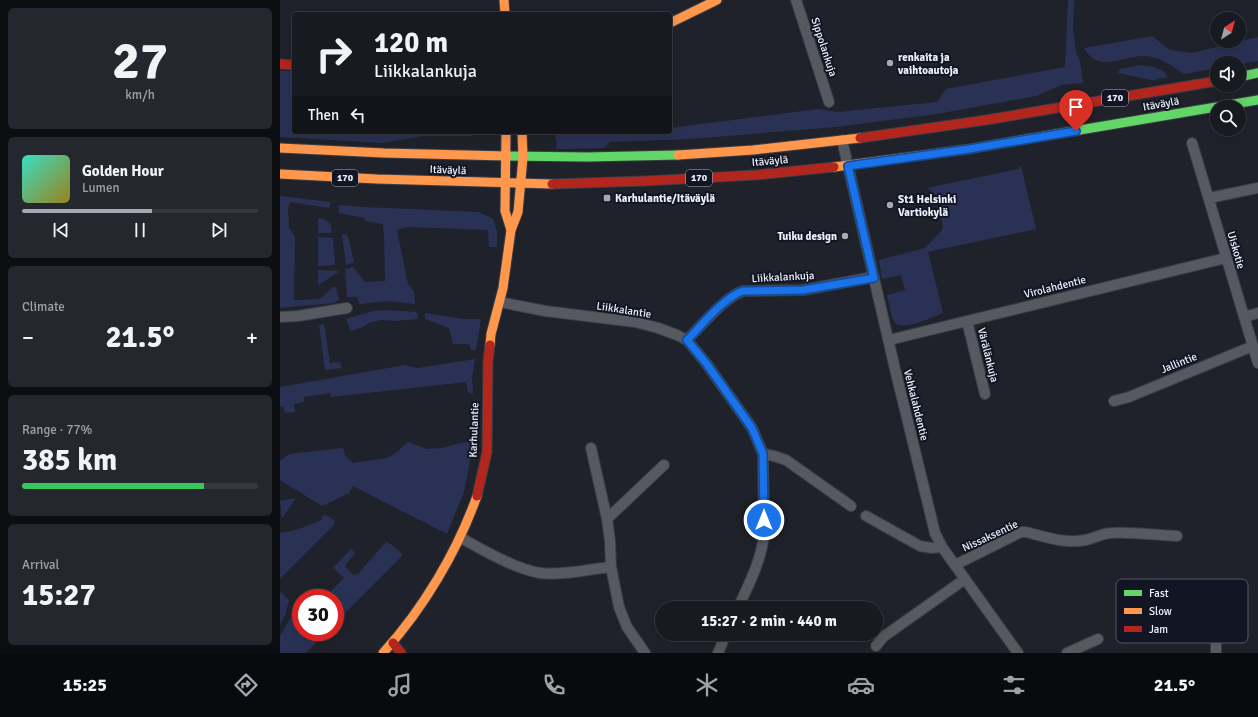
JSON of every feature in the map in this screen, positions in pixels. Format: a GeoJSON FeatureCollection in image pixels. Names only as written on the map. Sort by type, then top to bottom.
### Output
{"type":"FeatureCollection","features":[{"type":"Feature","properties":{"kind":"main road"},"geometry":{"type":"LineString","coordinates":[[504,0],[505,12]]}},
{"type":"Feature","properties":{"kind":"main road"},"geometry":{"type":"LineString","coordinates":[[672,22],[717,0]]}},
{"type":"Feature","properties":{"kind":"main road"},"geometry":{"type":"LineString","coordinates":[[280,64],[292,65]]}},
{"type":"Feature","properties":{"kind":"main road"},"geometry":{"type":"LineString","coordinates":[[1246,76],[1258,74]]}},
{"type":"Feature","properties":{"kind":"main road","name":"Itäväylä"},"geometry":{"type":"LineString","coordinates":[[280,148],[360,153],[558,158],[752,150],[842,140],[1013,115],[1210,82]]}},
{"type":"Feature","properties":{"kind":"main road","name":"Itäväylä"},"geometry":{"type":"LineString","coordinates":[[280,174],[506,184],[645,182],[756,175],[848,166],[969,149],[1258,100]]}},
{"type":"Feature","properties":{"kind":"main road","name":"Karhulantie"},"geometry":{"type":"LineString","coordinates":[[506,134],[507,156],[505,211],[511,230]]}},
{"type":"Feature","properties":{"kind":"main road","name":"Karhulantie"},"geometry":{"type":"LineString","coordinates":[[383,653],[393,643],[412,618],[461,538],[478,494],[487,452],[488,361],[491,334],[500,302],[509,254],[511,230],[517,217],[522,184],[522,134]]}},
{"type":"Feature","properties":{"kind":"main road"},"geometry":{"type":"LineString","coordinates":[[393,643],[401,653]]}},
{"type":"Feature","properties":{"kind":"street","name":"Sippolankuja"},"geometry":{"type":"LineString","coordinates":[[796,0],[830,102]]}},
{"type":"Feature","properties":{"kind":"street","name":"Vehkalahdentie"},"geometry":{"type":"LineString","coordinates":[[842,140],[888,340],[935,533],[942,547],[1018,653]]}},
{"type":"Feature","properties":{"kind":"street","name":"Uiskotie"},"geometry":{"type":"LineString","coordinates":[[1192,143],[1258,363]]}},
{"type":"Feature","properties":{"kind":"street"},"geometry":{"type":"LineString","coordinates":[[1209,198],[1258,188]]}},
{"type":"Feature","properties":{"kind":"street","name":"Virolahdentie"},"geometry":{"type":"LineString","coordinates":[[888,340],[1226,258]]}},
{"type":"Feature","properties":{"kind":"street","name":"Liikkalankuja"},"geometry":{"type":"LineString","coordinates":[[687,340],[722,304],[737,293],[743,291],[803,290],[874,278]]}},
{"type":"Feature","properties":{"kind":"street","name":"Liikkalantie"},"geometry":{"type":"LineString","coordinates":[[500,302],[545,311],[635,322],[658,328],[687,340],[706,363],[750,425],[763,454],[764,535],[759,561],[741,601]]}},
{"type":"Feature","properties":{"kind":"street"},"geometry":{"type":"LineString","coordinates":[[280,317],[298,316],[347,308]]}},
{"type":"Feature","properties":{"kind":"street"},"geometry":{"type":"LineString","coordinates":[[1244,317],[1258,312]]}},
{"type":"Feature","properties":{"kind":"street","name":"Värälänkuja"},"geometry":{"type":"LineString","coordinates":[[967,321],[985,394]]}},
{"type":"Feature","properties":{"kind":"street","name":"Jallintie"},"geometry":{"type":"LineString","coordinates":[[1114,401],[1136,394],[1253,346]]}},
{"type":"Feature","properties":{"kind":"street"},"geometry":{"type":"LineString","coordinates":[[591,448],[607,519],[611,567],[622,616],[645,653]]}},
{"type":"Feature","properties":{"kind":"street"},"geometry":{"type":"LineString","coordinates":[[763,454],[786,460],[851,506]]}},
{"type":"Feature","properties":{"kind":"street"},"geometry":{"type":"LineString","coordinates":[[607,519],[664,465]]}},
{"type":"Feature","properties":{"kind":"street"},"geometry":{"type":"LineString","coordinates":[[866,516],[920,546],[932,548],[942,547]]}},
{"type":"Feature","properties":{"kind":"street","name":"Nissaksentie"},"geometry":{"type":"LineString","coordinates":[[955,565],[1021,532],[1062,541],[1088,540],[1100,534],[1111,532],[1177,536]]}},
{"type":"Feature","properties":{"kind":"street"},"geometry":{"type":"LineString","coordinates":[[461,538],[519,567],[541,573],[556,573],[611,567]]}},
{"type":"Feature","properties":{"kind":"street"},"geometry":{"type":"LineString","coordinates":[[876,646],[883,637],[966,579]]}},
{"type":"Feature","properties":{"kind":"street"},"geometry":{"type":"LineString","coordinates":[[1067,653],[1098,639]]}},
{"type":"Feature","properties":{"kind":"street"},"geometry":{"type":"LineString","coordinates":[[718,653],[723,641]]}},
{"type":"Feature","properties":{"kind":"shaded area"},"geometry":{"type":"Polygon","coordinates":[[[1068,0],[1074,0],[1073,31],[1076,52],[1080,61],[1083,83],[1061,85],[1036,96],[937,114],[836,127],[690,139],[610,142],[605,148],[557,149],[555,134],[672,134],[672,128],[818,109],[837,112],[937,102],[946,89],[1065,67],[1068,0]]]}},
{"type":"Feature","properties":{"kind":"shaded area"},"geometry":{"type":"Polygon","coordinates":[[[1152,36],[1170,50],[1192,53],[1213,48],[1246,48],[1246,40],[1258,37],[1258,61],[1246,63],[1246,56],[1210,56],[1210,69],[1184,74],[1165,62],[1150,56],[1104,62],[1096,60],[1090,56],[1084,48],[1152,36]]]}},
{"type":"Feature","properties":{"kind":"shaded area"},"geometry":{"type":"Polygon","coordinates":[[[1140,65],[1159,69],[1168,77],[1156,79],[1156,81],[1118,73],[1120,69],[1140,65]]]}},
{"type":"Feature","properties":{"kind":"shaded area"},"geometry":{"type":"Polygon","coordinates":[[[280,71],[292,71],[292,134],[472,134],[472,136],[425,136],[382,143],[280,137],[280,71]]]}},
{"type":"Feature","properties":{"kind":"shaded area"},"geometry":{"type":"Polygon","coordinates":[[[1021,166],[1036,229],[928,252],[943,313],[924,321],[909,325],[896,324],[892,317],[887,295],[905,290],[901,275],[882,279],[879,260],[925,248],[943,229],[937,196],[927,188],[1018,169],[1021,166]]]}},
{"type":"Feature","properties":{"kind":"shaded area"},"geometry":{"type":"Polygon","coordinates":[[[280,196],[331,202],[329,208],[290,202],[288,209],[289,228],[295,237],[294,300],[320,299],[333,287],[336,287],[339,299],[334,303],[280,308],[280,196]]]}},
{"type":"Feature","properties":{"kind":"shaded area"},"geometry":{"type":"Polygon","coordinates":[[[339,205],[479,212],[493,219],[497,231],[497,247],[489,247],[488,230],[408,227],[397,230],[408,284],[414,291],[415,304],[388,301],[359,304],[357,297],[347,297],[345,269],[353,267],[365,282],[385,281],[383,224],[365,221],[365,218],[339,213],[339,205]]]}},
{"type":"Feature","properties":{"kind":"shaded area"},"geometry":{"type":"Polygon","coordinates":[[[318,218],[329,222],[331,233],[318,233],[318,218]]]}},
{"type":"Feature","properties":{"kind":"shaded area"},"geometry":{"type":"Polygon","coordinates":[[[346,234],[348,236],[354,262],[346,265],[342,235],[346,234]]]}},
{"type":"Feature","properties":{"kind":"shaded area"},"geometry":{"type":"Polygon","coordinates":[[[318,237],[333,238],[335,265],[318,266],[318,237]]]}},
{"type":"Feature","properties":{"kind":"shaded area"},"geometry":{"type":"Polygon","coordinates":[[[318,270],[337,271],[339,272],[318,285],[318,270]]]}},
{"type":"Feature","properties":{"kind":"shaded area"},"geometry":{"type":"Polygon","coordinates":[[[388,310],[416,312],[418,314],[418,319],[394,321],[381,320],[369,323],[363,327],[351,331],[346,319],[373,311],[388,310]]]}},
{"type":"Feature","properties":{"kind":"shaded area"},"geometry":{"type":"Polygon","coordinates":[[[425,313],[463,319],[481,319],[476,350],[471,350],[469,344],[453,344],[449,328],[425,319],[425,313]]]}},
{"type":"Feature","properties":{"kind":"shaded area"},"geometry":{"type":"Polygon","coordinates":[[[324,324],[330,363],[340,362],[342,368],[325,370],[319,325],[324,324]]]}},
{"type":"Feature","properties":{"kind":"shaded area"},"geometry":{"type":"Polygon","coordinates":[[[475,359],[472,379],[473,394],[468,392],[466,382],[331,397],[330,393],[304,397],[304,402],[294,404],[295,412],[285,413],[283,406],[280,407],[280,387],[405,365],[417,368],[475,359]]]}},
{"type":"Feature","properties":{"kind":"shaded area"},"geometry":{"type":"Polygon","coordinates":[[[474,440],[464,492],[447,534],[353,486],[349,493],[322,506],[280,480],[280,461],[288,455],[296,453],[343,448],[346,457],[353,463],[387,458],[397,452],[408,442],[427,449],[441,448],[474,440]]]}},
{"type":"Feature","properties":{"kind":"shaded area"},"geometry":{"type":"Polygon","coordinates":[[[296,498],[282,518],[280,501],[296,498]]]}},
{"type":"Feature","properties":{"kind":"shaded area"},"geometry":{"type":"Polygon","coordinates":[[[326,515],[335,521],[334,525],[280,579],[280,533],[296,530],[322,520],[322,516],[326,515]]]}},
{"type":"Feature","properties":{"kind":"shaded area"},"geometry":{"type":"Polygon","coordinates":[[[386,542],[392,545],[403,555],[344,614],[344,589],[333,589],[344,578],[333,568],[351,549],[355,553],[345,566],[353,575],[358,574],[386,542]]]}},
{"type":"Feature","properties":{"kind":"shaded area"},"geometry":{"type":"Polygon","coordinates":[[[280,591],[289,600],[286,613],[280,625],[280,591]]]}},
{"type":"Feature","properties":{"kind":"shaded area"},"geometry":{"type":"Polygon","coordinates":[[[292,615],[292,641],[318,641],[306,653],[280,653],[280,636],[292,615]]]}},
{"type":"Feature","properties":{"kind":"traffic: fast"},"geometry":{"type":"LineString","coordinates":[[1246,76],[1258,73]]}},
{"type":"Feature","properties":{"kind":"traffic: fast"},"geometry":{"type":"LineString","coordinates":[[1056,134],[1258,100]]}},
{"type":"Feature","properties":{"kind":"traffic: fast"},"geometry":{"type":"LineString","coordinates":[[507,156],[587,157],[678,155]]}},
{"type":"Feature","properties":{"kind":"traffic: slow"},"geometry":{"type":"LineString","coordinates":[[504,0],[505,12]]}},
{"type":"Feature","properties":{"kind":"traffic: slow"},"geometry":{"type":"LineString","coordinates":[[672,22],[717,0]]}},
{"type":"Feature","properties":{"kind":"traffic: slow"},"geometry":{"type":"LineString","coordinates":[[506,134],[505,211],[511,230]]}},
{"type":"Feature","properties":{"kind":"traffic: slow"},"geometry":{"type":"LineString","coordinates":[[490,345],[491,334],[503,288],[511,230],[518,212],[523,157],[522,134]]}},
{"type":"Feature","properties":{"kind":"traffic: slow"},"geometry":{"type":"LineString","coordinates":[[834,167],[969,149],[1056,134]]}},
{"type":"Feature","properties":{"kind":"traffic: slow"},"geometry":{"type":"LineString","coordinates":[[678,155],[753,150],[860,138]]}},
{"type":"Feature","properties":{"kind":"traffic: slow"},"geometry":{"type":"LineString","coordinates":[[280,148],[384,153],[507,156]]}},
{"type":"Feature","properties":{"kind":"traffic: slow"},"geometry":{"type":"LineString","coordinates":[[280,174],[377,179],[552,184]]}},
{"type":"Feature","properties":{"kind":"traffic: slow"},"geometry":{"type":"LineString","coordinates":[[383,653],[412,618],[438,579],[460,538],[477,496]]}},
{"type":"Feature","properties":{"kind":"traffic: jam"},"geometry":{"type":"LineString","coordinates":[[280,64],[292,65]]}},
{"type":"Feature","properties":{"kind":"traffic: jam"},"geometry":{"type":"LineString","coordinates":[[860,138],[986,120],[1210,82]]}},
{"type":"Feature","properties":{"kind":"traffic: jam"},"geometry":{"type":"LineString","coordinates":[[552,184],[756,175],[834,167]]}},
{"type":"Feature","properties":{"kind":"traffic: jam"},"geometry":{"type":"LineString","coordinates":[[477,496],[487,452],[488,361],[490,345]]}},
{"type":"Feature","properties":{"kind":"traffic: jam"},"geometry":{"type":"LineString","coordinates":[[393,643],[401,653]]}},
{"type":"Feature","properties":{"kind":"place","name":"renkaita ja vaihtoautoja"},"geometry":{"type":"Point","coordinates":[890,63]}},
{"type":"Feature","properties":{"kind":"place","name":"Karhulantie/Itäväylä"},"geometry":{"type":"Point","coordinates":[607,198]}},
{"type":"Feature","properties":{"kind":"place","name":"St1 Helsinki Vartiokylä"},"geometry":{"type":"Point","coordinates":[890,205]}},
{"type":"Feature","properties":{"kind":"place","name":"Tuiku design"},"geometry":{"type":"Point","coordinates":[845,236]}},
{"type":"Feature","properties":{"kind":"route"},"geometry":{"type":"LineString","coordinates":[[764,520],[763,454],[752,428],[706,363],[687,340],[722,304],[737,293],[743,291],[803,290],[874,278],[848,166],[969,149],[1076,131]]}}]}
